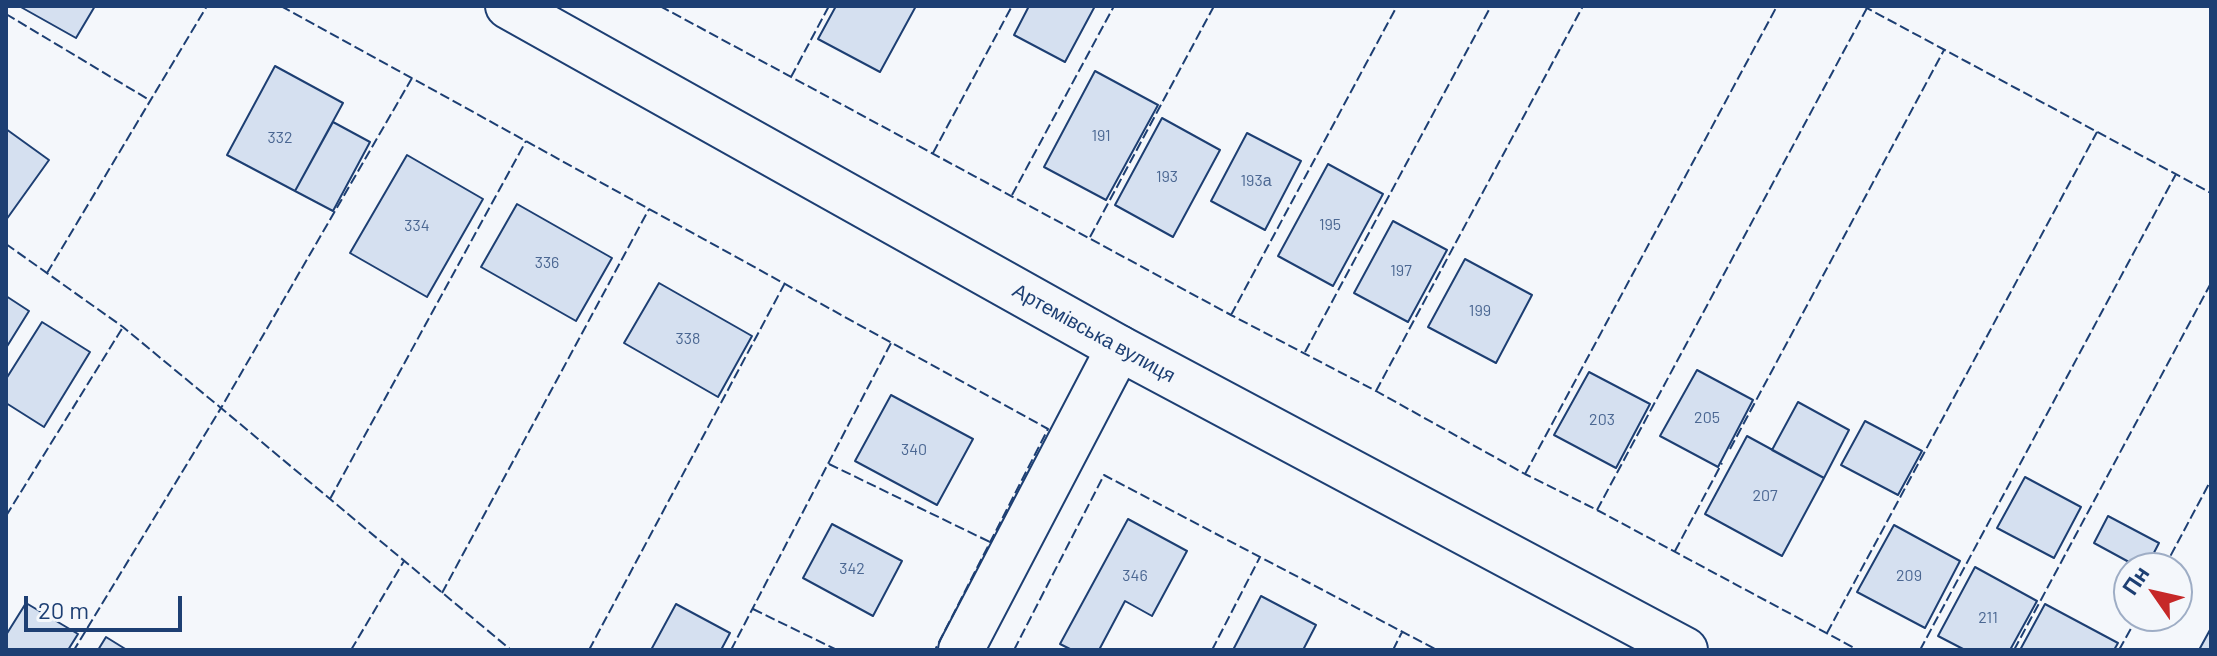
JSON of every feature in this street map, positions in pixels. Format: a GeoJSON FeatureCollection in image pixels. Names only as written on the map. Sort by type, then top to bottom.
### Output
{"type":"FeatureCollection","features":[{"type":"Feature","properties":{"kind":"main road","name":"Артемівська вулиця"},"geometry":{"type":"LineString","coordinates":[[508,6],[1119,348],[1685,650]]}},
{"type":"Feature","properties":{"kind":"main road"},"geometry":{"type":"LineString","coordinates":[[961,650],[1119,348]]}},
{"type":"Feature","properties":{"kind":"building"},"geometry":{"type":"Polygon","coordinates":[[[19,6],[95,6],[76,38],[19,6]]]}},
{"type":"Feature","properties":{"kind":"building"},"geometry":{"type":"Polygon","coordinates":[[[836,6],[916,6],[880,72],[818,39],[836,6]]]}},
{"type":"Feature","properties":{"kind":"building"},"geometry":{"type":"Polygon","coordinates":[[[1029,6],[1095,6],[1065,62],[1014,35],[1029,6]]]}},
{"type":"Feature","properties":{"kind":"building"},"geometry":{"type":"Polygon","coordinates":[[[275,66],[343,103],[295,191],[227,155],[275,66]]]}},
{"type":"Feature","properties":{"kind":"building"},"geometry":{"type":"Polygon","coordinates":[[[1095,71],[1158,105],[1106,200],[1044,167],[1095,71]]]}},
{"type":"Feature","properties":{"kind":"building"},"geometry":{"type":"Polygon","coordinates":[[[1162,118],[1220,150],[1173,237],[1115,205],[1162,118]]]}},
{"type":"Feature","properties":{"kind":"building"},"geometry":{"type":"Polygon","coordinates":[[[333,122],[370,142],[333,211],[295,191],[333,122]]]}},
{"type":"Feature","properties":{"kind":"building"},"geometry":{"type":"Polygon","coordinates":[[[6,129],[49,160],[6,220],[6,129]]]}},
{"type":"Feature","properties":{"kind":"building"},"geometry":{"type":"Polygon","coordinates":[[[1247,133],[1301,161],[1265,230],[1211,201],[1247,133]]]}},
{"type":"Feature","properties":{"kind":"building"},"geometry":{"type":"Polygon","coordinates":[[[407,155],[483,199],[427,297],[350,253],[407,155]]]}},
{"type":"Feature","properties":{"kind":"building"},"geometry":{"type":"Polygon","coordinates":[[[1328,164],[1383,194],[1333,286],[1278,256],[1328,164]]]}},
{"type":"Feature","properties":{"kind":"building"},"geometry":{"type":"Polygon","coordinates":[[[517,204],[612,258],[576,321],[481,267],[517,204]]]}},
{"type":"Feature","properties":{"kind":"building"},"geometry":{"type":"Polygon","coordinates":[[[1393,221],[1447,250],[1408,322],[1354,293],[1393,221]]]}},
{"type":"Feature","properties":{"kind":"building"},"geometry":{"type":"Polygon","coordinates":[[[1465,259],[1532,295],[1496,363],[1428,327],[1465,259]]]}},
{"type":"Feature","properties":{"kind":"building"},"geometry":{"type":"Polygon","coordinates":[[[659,283],[752,336],[718,397],[624,343],[659,283]]]}},
{"type":"Feature","properties":{"kind":"building"},"geometry":{"type":"Polygon","coordinates":[[[6,296],[29,311],[6,348],[6,296]]]}},
{"type":"Feature","properties":{"kind":"building"},"geometry":{"type":"Polygon","coordinates":[[[42,322],[90,352],[44,427],[6,403],[6,379],[42,322]]]}},
{"type":"Feature","properties":{"kind":"building"},"geometry":{"type":"Polygon","coordinates":[[[1697,370],[1753,400],[1718,467],[1660,436],[1697,370]]]}},
{"type":"Feature","properties":{"kind":"building"},"geometry":{"type":"Polygon","coordinates":[[[1589,372],[1650,404],[1616,468],[1554,435],[1589,372]]]}},
{"type":"Feature","properties":{"kind":"building"},"geometry":{"type":"Polygon","coordinates":[[[891,395],[973,439],[937,505],[855,461],[891,395]]]}},
{"type":"Feature","properties":{"kind":"building"},"geometry":{"type":"Polygon","coordinates":[[[1798,402],[1849,430],[1824,478],[1772,450],[1798,402]]]}},
{"type":"Feature","properties":{"kind":"building"},"geometry":{"type":"Polygon","coordinates":[[[1865,421],[1922,451],[1898,495],[1841,465],[1865,421]]]}},
{"type":"Feature","properties":{"kind":"building"},"geometry":{"type":"Polygon","coordinates":[[[1747,436],[1824,478],[1782,556],[1705,514],[1747,436]]]}},
{"type":"Feature","properties":{"kind":"building"},"geometry":{"type":"Polygon","coordinates":[[[2025,477],[2081,507],[2054,558],[1997,528],[2025,477]]]}},
{"type":"Feature","properties":{"kind":"building"},"geometry":{"type":"Polygon","coordinates":[[[2108,516],[2159,543],[2154,552],[2113,553],[2094,543],[2108,516]]]}},
{"type":"Feature","properties":{"kind":"building"},"geometry":{"type":"Polygon","coordinates":[[[1128,519],[1187,551],[1152,616],[1125,601],[1099,650],[1072,650],[1060,644],[1128,519]]]}},
{"type":"Feature","properties":{"kind":"building"},"geometry":{"type":"Polygon","coordinates":[[[832,524],[902,561],[873,616],[803,578],[832,524]]]}},
{"type":"Feature","properties":{"kind":"building"},"geometry":{"type":"Polygon","coordinates":[[[1894,525],[1960,561],[1925,628],[1857,592],[1894,525]]]}},
{"type":"Feature","properties":{"kind":"building"},"geometry":{"type":"Polygon","coordinates":[[[1975,567],[2037,601],[2010,650],[1965,650],[1938,636],[1975,567]]]}},
{"type":"Feature","properties":{"kind":"building"},"geometry":{"type":"Polygon","coordinates":[[[1261,596],[1316,625],[1303,650],[1233,650],[1261,596]]]}},
{"type":"Feature","properties":{"kind":"building"},"geometry":{"type":"Polygon","coordinates":[[[26,603],[78,634],[68,650],[6,650],[6,635],[26,603]]]}},
{"type":"Feature","properties":{"kind":"building"},"geometry":{"type":"Polygon","coordinates":[[[676,604],[730,633],[721,650],[651,650],[676,604]]]}},
{"type":"Feature","properties":{"kind":"building"},"geometry":{"type":"Polygon","coordinates":[[[2045,604],[2118,643],[2114,650],[2020,650],[2045,604]]]}},
{"type":"Feature","properties":{"kind":"building"},"geometry":{"type":"Polygon","coordinates":[[[2211,628],[2211,650],[2199,650],[2211,628]]]}},
{"type":"Feature","properties":{"kind":"building"},"geometry":{"type":"Polygon","coordinates":[[[106,637],[127,650],[98,650],[106,637]]]}},
{"type":"Feature","properties":{"kind":"fence"},"geometry":{"type":"LineString","coordinates":[[47,273],[207,6]]}},
{"type":"Feature","properties":{"kind":"fence"},"geometry":{"type":"LineString","coordinates":[[281,6],[1048,429],[935,650]]}},
{"type":"Feature","properties":{"kind":"fence"},"geometry":{"type":"LineString","coordinates":[[660,6],[1525,474],[1858,650]]}},
{"type":"Feature","properties":{"kind":"fence"},"geometry":{"type":"LineString","coordinates":[[791,77],[829,6]]}},
{"type":"Feature","properties":{"kind":"fence"},"geometry":{"type":"LineString","coordinates":[[933,153],[1012,6]]}},
{"type":"Feature","properties":{"kind":"fence"},"geometry":{"type":"LineString","coordinates":[[1012,195],[1114,6]]}},
{"type":"Feature","properties":{"kind":"fence"},"geometry":{"type":"LineString","coordinates":[[1090,237],[1214,6]]}},
{"type":"Feature","properties":{"kind":"fence"},"geometry":{"type":"LineString","coordinates":[[1231,315],[1397,6]]}},
{"type":"Feature","properties":{"kind":"fence"},"geometry":{"type":"LineString","coordinates":[[1305,352],[1491,6]]}},
{"type":"Feature","properties":{"kind":"fence"},"geometry":{"type":"LineString","coordinates":[[1376,391],[1583,6]]}},
{"type":"Feature","properties":{"kind":"fence"},"geometry":{"type":"LineString","coordinates":[[1525,474],[1777,6]]}},
{"type":"Feature","properties":{"kind":"fence"},"geometry":{"type":"LineString","coordinates":[[1863,6],[2211,193]]}},
{"type":"Feature","properties":{"kind":"fence"},"geometry":{"type":"LineString","coordinates":[[1597,510],[1867,8]]}},
{"type":"Feature","properties":{"kind":"fence"},"geometry":{"type":"LineString","coordinates":[[6,14],[151,101]]}},
{"type":"Feature","properties":{"kind":"fence"},"geometry":{"type":"LineString","coordinates":[[1730,449],[1944,50]]}},
{"type":"Feature","properties":{"kind":"fence"},"geometry":{"type":"LineString","coordinates":[[412,78],[221,408],[511,650]]}},
{"type":"Feature","properties":{"kind":"fence"},"geometry":{"type":"LineString","coordinates":[[1827,633],[2097,132]]}},
{"type":"Feature","properties":{"kind":"fence"},"geometry":{"type":"LineString","coordinates":[[330,499],[526,141]]}},
{"type":"Feature","properties":{"kind":"fence"},"geometry":{"type":"LineString","coordinates":[[1920,650],[2176,174]]}},
{"type":"Feature","properties":{"kind":"fence"},"geometry":{"type":"LineString","coordinates":[[442,593],[649,209]]}},
{"type":"Feature","properties":{"kind":"fence"},"geometry":{"type":"LineString","coordinates":[[6,244],[123,327],[221,408],[74,650]]}},
{"type":"Feature","properties":{"kind":"fence"},"geometry":{"type":"LineString","coordinates":[[589,650],[785,283]]}},
{"type":"Feature","properties":{"kind":"fence"},"geometry":{"type":"LineString","coordinates":[[2014,650],[2211,283]]}},
{"type":"Feature","properties":{"kind":"fence"},"geometry":{"type":"LineString","coordinates":[[6,516],[123,327]]}},
{"type":"Feature","properties":{"kind":"fence"},"geometry":{"type":"LineString","coordinates":[[731,650],[891,343]]}},
{"type":"Feature","properties":{"kind":"fence"},"geometry":{"type":"LineString","coordinates":[[1675,551],[1722,463]]}},
{"type":"Feature","properties":{"kind":"fence"},"geometry":{"type":"LineString","coordinates":[[829,464],[992,543]]}},
{"type":"Feature","properties":{"kind":"fence"},"geometry":{"type":"LineString","coordinates":[[1014,650],[1104,475],[1437,650]]}},
{"type":"Feature","properties":{"kind":"fence"},"geometry":{"type":"LineString","coordinates":[[2173,552],[2211,480]]}},
{"type":"Feature","properties":{"kind":"fence"},"geometry":{"type":"LineString","coordinates":[[1212,650],[1260,557]]}},
{"type":"Feature","properties":{"kind":"fence"},"geometry":{"type":"LineString","coordinates":[[351,650],[404,561]]}},
{"type":"Feature","properties":{"kind":"fence"},"geometry":{"type":"LineString","coordinates":[[753,609],[837,650]]}},
{"type":"Feature","properties":{"kind":"fence"},"geometry":{"type":"LineString","coordinates":[[1393,650],[1402,632]]}},
{"type":"Feature","properties":{"kind":"fence"},"geometry":{"type":"LineString","coordinates":[[2119,650],[2129,632]]}}]}
